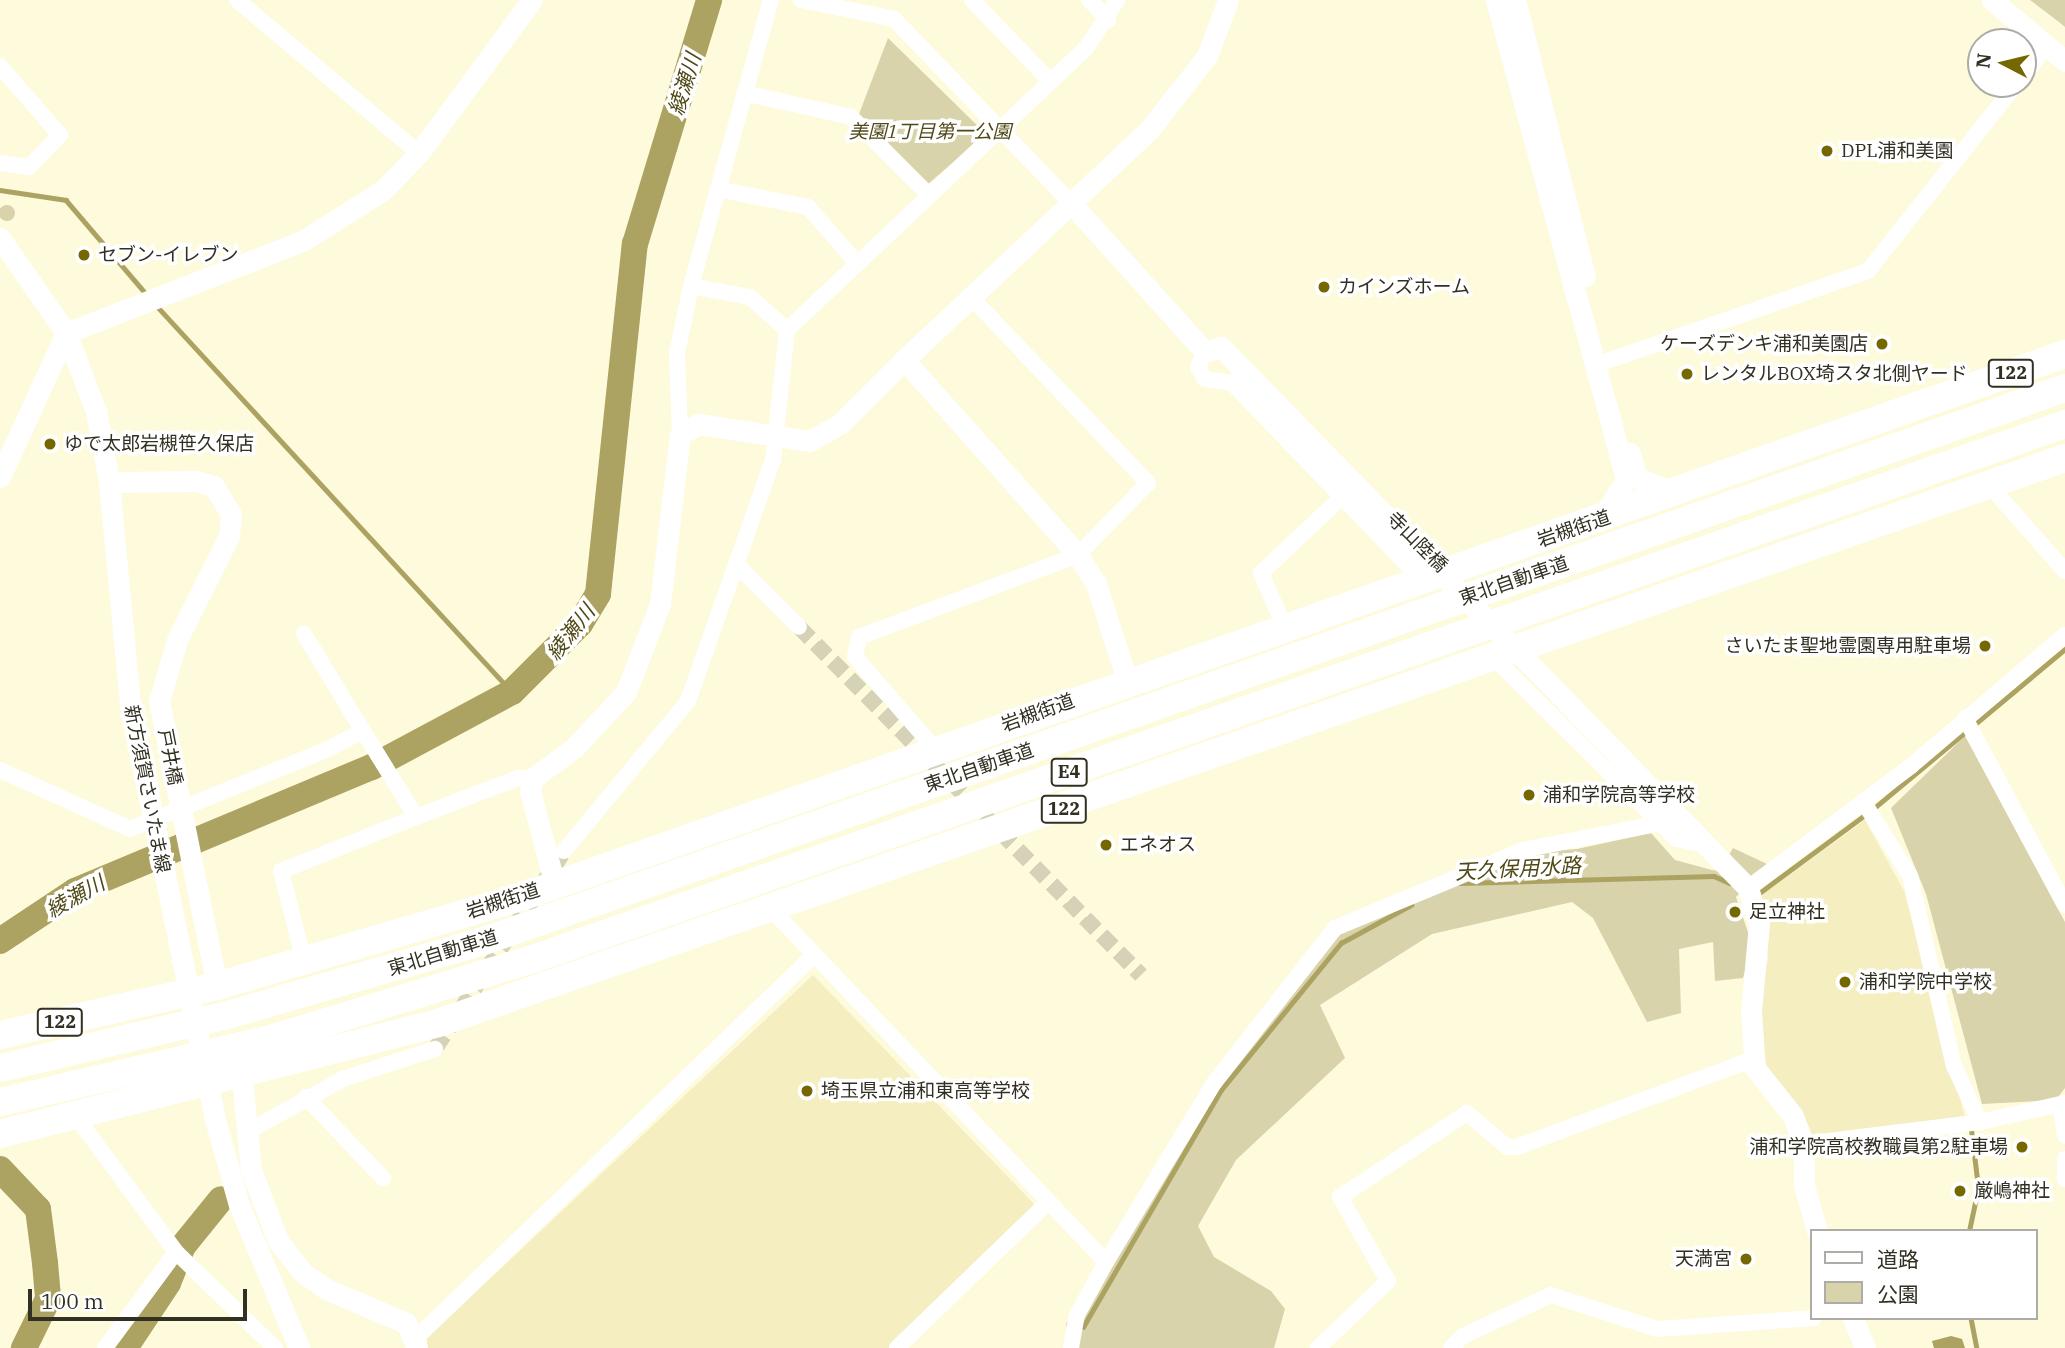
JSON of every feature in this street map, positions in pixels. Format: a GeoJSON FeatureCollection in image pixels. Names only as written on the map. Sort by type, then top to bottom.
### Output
{"type":"FeatureCollection","features":[{"type":"Feature","properties":{"kind":"highway","name":"岩槻街道"},"geometry":{"type":"LineString","coordinates":[[0,1035],[217,986],[555,885],[1127,680],[1678,494],[2065,354]]}},
{"type":"Feature","properties":{"kind":"highway","name":"東北自動車道"},"geometry":{"type":"LineString","coordinates":[[0,1068],[75,1052],[508,933],[2065,388]]}},
{"type":"Feature","properties":{"kind":"highway","name":"東北自動車道"},"geometry":{"type":"LineString","coordinates":[[0,1102],[271,1039],[533,959],[2065,424]]}},
{"type":"Feature","properties":{"kind":"highway","name":"122"},"geometry":{"type":"LineString","coordinates":[[0,1134],[242,1077],[438,1023],[772,910],[2065,458]]}},
{"type":"Feature","properties":{"kind":"street"},"geometry":{"type":"LineString","coordinates":[[237,0],[419,153]]}},
{"type":"Feature","properties":{"kind":"street"},"geometry":{"type":"LineString","coordinates":[[0,477],[66,332],[304,240],[383,190],[419,153],[532,0]]}},
{"type":"Feature","properties":{"kind":"street"},"geometry":{"type":"LineString","coordinates":[[304,961],[281,871],[518,778],[533,778],[574,748],[626,692],[660,604],[680,435],[677,353],[691,286],[771,0]]}},
{"type":"Feature","properties":{"kind":"street"},"geometry":{"type":"LineString","coordinates":[[801,0],[894,19],[1070,202],[1205,352],[1198,367],[1205,379],[1232,383],[1422,580]]}},
{"type":"Feature","properties":{"kind":"street"},"geometry":{"type":"LineString","coordinates":[[972,0],[1050,81]]}},
{"type":"Feature","properties":{"kind":"street"},"geometry":{"type":"LineString","coordinates":[[1089,0],[1108,20]]}},
{"type":"Feature","properties":{"kind":"street"},"geometry":{"type":"LineString","coordinates":[[564,851],[688,701],[738,566],[777,433],[787,330],[1050,81],[1108,20],[1117,0]]}},
{"type":"Feature","properties":{"kind":"street"},"geometry":{"type":"LineString","coordinates":[[680,435],[698,424],[777,433],[810,441],[840,424],[1070,202],[1149,130],[1207,56],[1228,0]]}},
{"type":"Feature","properties":{"kind":"street"},"geometry":{"type":"LineString","coordinates":[[1496,0],[1626,480],[1598,521]]}},
{"type":"Feature","properties":{"kind":"street"},"geometry":{"type":"LineString","coordinates":[[1515,0],[1636,477],[1678,494]]}},
{"type":"Feature","properties":{"kind":"street"},"geometry":{"type":"LineString","coordinates":[[1992,0],[2065,61]]}},
{"type":"Feature","properties":{"kind":"street"},"geometry":{"type":"LineString","coordinates":[[2037,58],[2047,46]]}},
{"type":"Feature","properties":{"kind":"street"},"geometry":{"type":"LineString","coordinates":[[0,66],[60,135],[29,167],[0,163]]}},
{"type":"Feature","properties":{"kind":"street"},"geometry":{"type":"LineString","coordinates":[[744,93],[851,117],[928,194]]}},
{"type":"Feature","properties":{"kind":"street"},"geometry":{"type":"LineString","coordinates":[[1607,361],[1868,271],[2006,98]]}},
{"type":"Feature","properties":{"kind":"street"},"geometry":{"type":"LineString","coordinates":[[718,189],[808,207],[856,262]]}},
{"type":"Feature","properties":{"kind":"street","name":"新方須賀さいたま線"},"geometry":{"type":"LineString","coordinates":[[0,238],[66,332],[96,411],[109,482],[135,737],[214,1116],[239,1205],[299,1348]]}},
{"type":"Feature","properties":{"kind":"street"},"geometry":{"type":"LineString","coordinates":[[691,286],[750,298],[787,330]]}},
{"type":"Feature","properties":{"kind":"street"},"geometry":{"type":"LineString","coordinates":[[936,750],[855,657],[859,637],[1078,555],[1148,483],[972,298]]}},
{"type":"Feature","properties":{"kind":"street","name":"寺山陸橋"},"geometry":{"type":"LineString","coordinates":[[1205,352],[1221,346],[1708,845]]}},
{"type":"Feature","properties":{"kind":"street"},"geometry":{"type":"LineString","coordinates":[[904,360],[1078,555],[1096,584],[1127,680]]}},
{"type":"Feature","properties":{"kind":"street","name":"戸井橋"},"geometry":{"type":"LineString","coordinates":[[109,482],[197,481],[223,496],[229,536],[177,640],[159,701],[217,986]]}},
{"type":"Feature","properties":{"kind":"street"},"geometry":{"type":"LineString","coordinates":[[1989,485],[2065,571]]}},
{"type":"Feature","properties":{"kind":"street"},"geometry":{"type":"LineString","coordinates":[[1285,628],[1261,573],[1342,497]]}},
{"type":"Feature","properties":{"kind":"street"},"geometry":{"type":"LineString","coordinates":[[738,566],[799,627]]}},
{"type":"Feature","properties":{"kind":"street"},"geometry":{"type":"LineString","coordinates":[[304,634],[416,817]]}},
{"type":"Feature","properties":{"kind":"street"},"geometry":{"type":"LineString","coordinates":[[1748,888],[1863,802],[2065,635]]}},
{"type":"Feature","properties":{"kind":"street"},"geometry":{"type":"LineString","coordinates":[[1493,657],[1676,838],[1708,845],[1748,888],[1759,924],[1754,1059],[1804,1144],[1804,1185],[1816,1229]]}},
{"type":"Feature","properties":{"kind":"street"},"geometry":{"type":"LineString","coordinates":[[1965,718],[2065,905]]}},
{"type":"Feature","properties":{"kind":"street"},"geometry":{"type":"LineString","coordinates":[[0,770],[130,829],[363,731]]}},
{"type":"Feature","properties":{"kind":"street"},"geometry":{"type":"LineString","coordinates":[[533,778],[530,792],[555,885]]}},
{"type":"Feature","properties":{"kind":"street"},"geometry":{"type":"LineString","coordinates":[[1863,802],[1910,876],[1954,1066],[1980,1122]]}},
{"type":"Feature","properties":{"kind":"street"},"geometry":{"type":"LineString","coordinates":[[1071,1348],[1077,1315],[1214,1083],[1335,928],[1523,850],[1660,823]]}},
{"type":"Feature","properties":{"kind":"street"},"geometry":{"type":"LineString","coordinates":[[772,910],[1106,1262]]}},
{"type":"Feature","properties":{"kind":"street"},"geometry":{"type":"LineString","coordinates":[[242,1077],[251,1170],[278,1241],[302,1272],[395,1317],[416,1343],[813,956]]}},
{"type":"Feature","properties":{"kind":"street"},"geometry":{"type":"LineString","coordinates":[[247,1132],[306,1097],[435,1049]]}},
{"type":"Feature","properties":{"kind":"street"},"geometry":{"type":"LineString","coordinates":[[1318,1348],[1388,1281],[1340,1197],[1467,1113],[1507,1147],[1517,1147],[1754,1059]]}},
{"type":"Feature","properties":{"kind":"street"},"geometry":{"type":"LineString","coordinates":[[306,1097],[383,1178]]}},
{"type":"Feature","properties":{"kind":"street"},"geometry":{"type":"LineString","coordinates":[[1804,1144],[1980,1122],[2063,1105],[2065,1136]]}},
{"type":"Feature","properties":{"kind":"street"},"geometry":{"type":"LineString","coordinates":[[65,1120],[176,1252],[275,1348]]}},
{"type":"Feature","properties":{"kind":"street"},"geometry":{"type":"LineString","coordinates":[[2065,1159],[2065,1179]]}},
{"type":"Feature","properties":{"kind":"street"},"geometry":{"type":"LineString","coordinates":[[897,1348],[1048,1202]]}},
{"type":"Feature","properties":{"kind":"street"},"geometry":{"type":"LineString","coordinates":[[105,1348],[176,1252]]}},
{"type":"Feature","properties":{"kind":"street"},"geometry":{"type":"LineString","coordinates":[[1451,1348],[1463,1336],[1551,1295],[1657,1329],[1810,1318]]}},
{"type":"Feature","properties":{"kind":"street"},"geometry":{"type":"LineString","coordinates":[[1854,1320],[1865,1348]]}},
{"type":"Feature","properties":{"kind":"shaded area","name":"浦和学院中学校"},"geometry":{"type":"Polygon","coordinates":[[[1865,820],[1904,891],[1965,1117],[1812,1139],[1766,1067],[1760,1044],[1757,1005],[1768,959],[1759,897],[1865,820]]]}},
{"type":"Feature","properties":{"kind":"shaded area","name":"埼玉県立浦和東高等学校"},"geometry":{"type":"Polygon","coordinates":[[[813,975],[1036,1206],[893,1348],[427,1348],[427,1338],[813,975]]]}},
{"type":"Feature","properties":{"kind":"shaded area"},"geometry":{"type":"Polygon","coordinates":[[[1951,1336],[1962,1339],[1965,1348],[1934,1348],[1932,1341],[1951,1336]]]}},
{"type":"Feature","properties":{"kind":"green space"},"geometry":{"type":"Polygon","coordinates":[[[2030,0],[2065,0],[2065,27],[2059,22],[2030,0]]]}},
{"type":"Feature","properties":{"kind":"green space","name":"美園1丁目第一公園"},"geometry":{"type":"Polygon","coordinates":[[[888,38],[986,134],[928,184],[859,114],[888,38]]]}},
{"type":"Feature","properties":{"kind":"green space"},"geometry":{"type":"Polygon","coordinates":[[[7,205],[13,207],[13,219],[7,221],[1,219],[-1,213],[1,207],[7,205]]]}},
{"type":"Feature","properties":{"kind":"green space"},"geometry":{"type":"Polygon","coordinates":[[[1965,736],[2065,922],[2065,1088],[2056,1100],[1982,1104],[1926,894],[1891,808],[1965,736]]]}},
{"type":"Feature","properties":{"kind":"green space"},"geometry":{"type":"Polygon","coordinates":[[[1651,833],[1675,860],[1712,870],[1720,871],[1733,848],[1767,864],[1736,897],[1752,944],[1743,978],[1715,981],[1713,942],[1679,949],[1681,1013],[1647,1022],[1593,918],[1572,902],[1432,934],[1320,1005],[1345,1058],[1236,1160],[1198,1226],[1214,1257],[1271,1291],[1285,1309],[1274,1348],[1071,1348],[1066,1324],[1188,1119],[1342,931],[1490,855],[1577,849],[1651,833]]]}},
{"type":"Feature","properties":{"kind":"waterway","name":"綾瀬川"},"geometry":{"type":"LineString","coordinates":[[0,941],[75,891],[372,767],[512,692],[580,624],[598,594],[635,244],[709,0]]}},
{"type":"Feature","properties":{"kind":"waterway"},"geometry":{"type":"LineString","coordinates":[[0,190],[66,200],[147,295]]}},
{"type":"Feature","properties":{"kind":"waterway"},"geometry":{"type":"LineString","coordinates":[[155,304],[512,692]]}},
{"type":"Feature","properties":{"kind":"waterway","name":"天久保用水路"},"geometry":{"type":"LineString","coordinates":[[1873,809],[2065,649]]}},
{"type":"Feature","properties":{"kind":"waterway","name":"天久保用水路"},"geometry":{"type":"LineString","coordinates":[[1758,894],[1866,814]]}},
{"type":"Feature","properties":{"kind":"waterway","name":"天久保用水路"},"geometry":{"type":"LineString","coordinates":[[1460,883],[1714,876],[1730,883]]}},
{"type":"Feature","properties":{"kind":"waterway","name":"天久保用水路"},"geometry":{"type":"LineString","coordinates":[[1083,1327],[1221,1090],[1341,943],[1411,905]]}},
{"type":"Feature","properties":{"kind":"waterway"},"geometry":{"type":"LineString","coordinates":[[1971,1126],[1978,1183]]}},
{"type":"Feature","properties":{"kind":"waterway","name":"綾瀬川"},"geometry":{"type":"LineString","coordinates":[[0,1169],[38,1209],[48,1299],[24,1348]]}},
{"type":"Feature","properties":{"kind":"waterway"},"geometry":{"type":"LineString","coordinates":[[1969,1229],[1977,1194]]}},
{"type":"Feature","properties":{"kind":"waterway"},"geometry":{"type":"LineString","coordinates":[[125,1348],[168,1283],[183,1246],[221,1199]]}},
{"type":"Feature","properties":{"kind":"waterway"},"geometry":{"type":"LineString","coordinates":[[1971,1320],[1977,1348]]}},
{"type":"Feature","properties":{"kind":"tunnel"},"geometry":{"type":"LineString","coordinates":[[799,627],[1141,975]]}},
{"type":"Feature","properties":{"kind":"tunnel"},"geometry":{"type":"LineString","coordinates":[[435,1049],[564,851]]}},
{"type":"Feature","properties":{"kind":"place","name":"DPL浦和美園"},"geometry":{"type":"Point","coordinates":[1827,151]}},
{"type":"Feature","properties":{"kind":"place","name":"セブン-イレブン"},"geometry":{"type":"Point","coordinates":[84,255]}},
{"type":"Feature","properties":{"kind":"place","name":"カインズホーム"},"geometry":{"type":"Point","coordinates":[1324,287]}},
{"type":"Feature","properties":{"kind":"place","name":"ケーズデンキ浦和美園店"},"geometry":{"type":"Point","coordinates":[1882,344]}},
{"type":"Feature","properties":{"kind":"place","name":"レンタルBOX埼スタ北側ヤード"},"geometry":{"type":"Point","coordinates":[1687,374]}},
{"type":"Feature","properties":{"kind":"place","name":"ゆで太郎岩槻笹久保店"},"geometry":{"type":"Point","coordinates":[50,444]}},
{"type":"Feature","properties":{"kind":"place","name":"さいたま聖地霊園専用駐車場"},"geometry":{"type":"Point","coordinates":[1985,646]}},
{"type":"Feature","properties":{"kind":"place","name":"浦和学院高等学校"},"geometry":{"type":"Point","coordinates":[1529,795]}},
{"type":"Feature","properties":{"kind":"place","name":"エネオス"},"geometry":{"type":"Point","coordinates":[1106,845]}},
{"type":"Feature","properties":{"kind":"place","name":"足立神社"},"geometry":{"type":"Point","coordinates":[1735,912]}},
{"type":"Feature","properties":{"kind":"place","name":"浦和学院中学校"},"geometry":{"type":"Point","coordinates":[1845,982]}},
{"type":"Feature","properties":{"kind":"place","name":"埼玉県立浦和東高等学校"},"geometry":{"type":"Point","coordinates":[807,1091]}},
{"type":"Feature","properties":{"kind":"place","name":"浦和学院高校教職員第2駐車場"},"geometry":{"type":"Point","coordinates":[2022,1147]}},
{"type":"Feature","properties":{"kind":"place","name":"厳嶋神社"},"geometry":{"type":"Point","coordinates":[1960,1191]}},
{"type":"Feature","properties":{"kind":"place","name":"天満宮"},"geometry":{"type":"Point","coordinates":[1746,1259]}}]}
